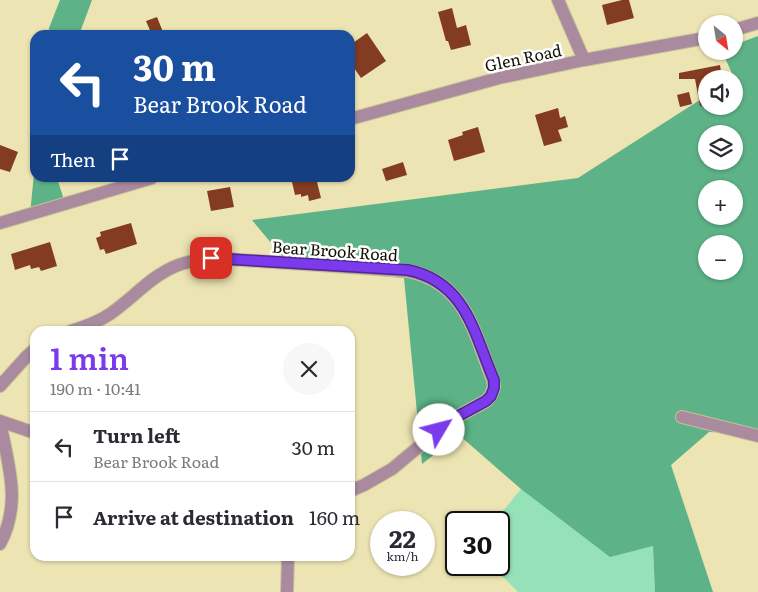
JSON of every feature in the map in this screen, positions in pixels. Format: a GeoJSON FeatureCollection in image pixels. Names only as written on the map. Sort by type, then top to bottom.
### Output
{"type":"FeatureCollection","features":[{"type":"Feature","properties":{"kind":"street"},"geometry":{"type":"LineString","coordinates":[[558,0],[584,60]]}},
{"type":"Feature","properties":{"kind":"street"},"geometry":{"type":"LineString","coordinates":[[743,27],[758,23]]}},
{"type":"Feature","properties":{"kind":"street","name":"Glen Road"},"geometry":{"type":"LineString","coordinates":[[355,118],[499,78],[584,60],[698,39]]}},
{"type":"Feature","properties":{"kind":"street"},"geometry":{"type":"LineString","coordinates":[[0,222],[138,182]]}},
{"type":"Feature","properties":{"kind":"street","name":"Bear Brook Road"},"geometry":{"type":"LineString","coordinates":[[86,326],[109,314],[161,274],[176,266],[211,258],[414,272],[431,278],[445,287],[466,312],[494,380],[494,388],[491,396],[486,401],[451,420],[392,469],[355,489]]}},
{"type":"Feature","properties":{"kind":"street"},"geometry":{"type":"LineString","coordinates":[[0,386],[30,353]]}},
{"type":"Feature","properties":{"kind":"street"},"geometry":{"type":"LineString","coordinates":[[682,417],[758,436]]}},
{"type":"Feature","properties":{"kind":"street"},"geometry":{"type":"LineString","coordinates":[[0,544],[10,520],[12,483],[0,421],[30,431]]}},
{"type":"Feature","properties":{"kind":"street"},"geometry":{"type":"LineString","coordinates":[[287,592],[288,561]]}},
{"type":"Feature","properties":{"kind":"green space"},"geometry":{"type":"Polygon","coordinates":[[[60,0],[92,0],[81,30],[49,30],[60,0]]]}},
{"type":"Feature","properties":{"kind":"green space"},"geometry":{"type":"Polygon","coordinates":[[[758,36],[758,434],[709,432],[671,465],[713,592],[655,592],[653,546],[610,557],[521,489],[459,435],[422,464],[404,278],[292,268],[252,220],[578,178],[698,101],[698,115],[743,115],[743,70],[730,70],[726,60],[743,60],[743,42],[758,36]]]}},
{"type":"Feature","properties":{"kind":"green space"},"geometry":{"type":"Polygon","coordinates":[[[33,182],[58,182],[65,203],[30,214],[33,182]]]}},
{"type":"Feature","properties":{"kind":"green space"},"geometry":{"type":"Polygon","coordinates":[[[521,489],[637,550],[653,546],[655,592],[518,592],[502,576],[510,576],[510,511],[503,511],[521,489]]]}},
{"type":"Feature","properties":{"kind":"building"},"geometry":{"type":"Polygon","coordinates":[[[629,0],[634,18],[607,25],[602,5],[629,0]]]}},
{"type":"Feature","properties":{"kind":"building"},"geometry":{"type":"Polygon","coordinates":[[[452,8],[457,28],[466,25],[471,45],[451,50],[448,41],[446,41],[438,12],[452,8]]]}},
{"type":"Feature","properties":{"kind":"building"},"geometry":{"type":"Polygon","coordinates":[[[157,17],[162,30],[150,30],[146,21],[157,17]]]}},
{"type":"Feature","properties":{"kind":"building"},"geometry":{"type":"Polygon","coordinates":[[[367,33],[386,61],[361,78],[355,69],[355,41],[367,33]]]}},
{"type":"Feature","properties":{"kind":"building"},"geometry":{"type":"Polygon","coordinates":[[[720,65],[721,70],[698,70],[698,95],[695,79],[679,79],[679,73],[720,65]]]}},
{"type":"Feature","properties":{"kind":"building"},"geometry":{"type":"Polygon","coordinates":[[[689,92],[692,104],[680,107],[677,95],[689,92]]]}},
{"type":"Feature","properties":{"kind":"building"},"geometry":{"type":"Polygon","coordinates":[[[558,108],[560,118],[565,116],[568,127],[558,130],[562,141],[544,146],[535,115],[558,108]]]}},
{"type":"Feature","properties":{"kind":"building"},"geometry":{"type":"Polygon","coordinates":[[[478,127],[485,152],[454,161],[448,140],[463,135],[462,132],[478,127]]]}},
{"type":"Feature","properties":{"kind":"building"},"geometry":{"type":"Polygon","coordinates":[[[0,145],[18,152],[10,172],[0,169],[0,145]]]}},
{"type":"Feature","properties":{"kind":"building"},"geometry":{"type":"Polygon","coordinates":[[[403,162],[407,175],[386,181],[382,169],[403,162]]]}},
{"type":"Feature","properties":{"kind":"building"},"geometry":{"type":"Polygon","coordinates":[[[292,182],[317,182],[321,198],[309,201],[308,195],[301,197],[301,194],[295,195],[292,182]]]}},
{"type":"Feature","properties":{"kind":"building"},"geometry":{"type":"Polygon","coordinates":[[[230,187],[234,207],[211,211],[207,191],[230,187]]]}},
{"type":"Feature","properties":{"kind":"building"},"geometry":{"type":"Polygon","coordinates":[[[131,223],[137,244],[106,254],[104,249],[100,250],[96,238],[101,236],[100,232],[131,223]]]}},
{"type":"Feature","properties":{"kind":"building"},"geometry":{"type":"Polygon","coordinates":[[[50,242],[57,266],[41,271],[39,267],[31,269],[30,265],[15,270],[11,254],[50,242]]]}},
{"type":"Feature","properties":{"kind":"route"},"geometry":{"type":"LineString","coordinates":[[211,258],[408,270],[431,278],[445,287],[466,312],[494,380],[494,388],[491,396],[486,401],[468,409],[439,430]]}}]}
